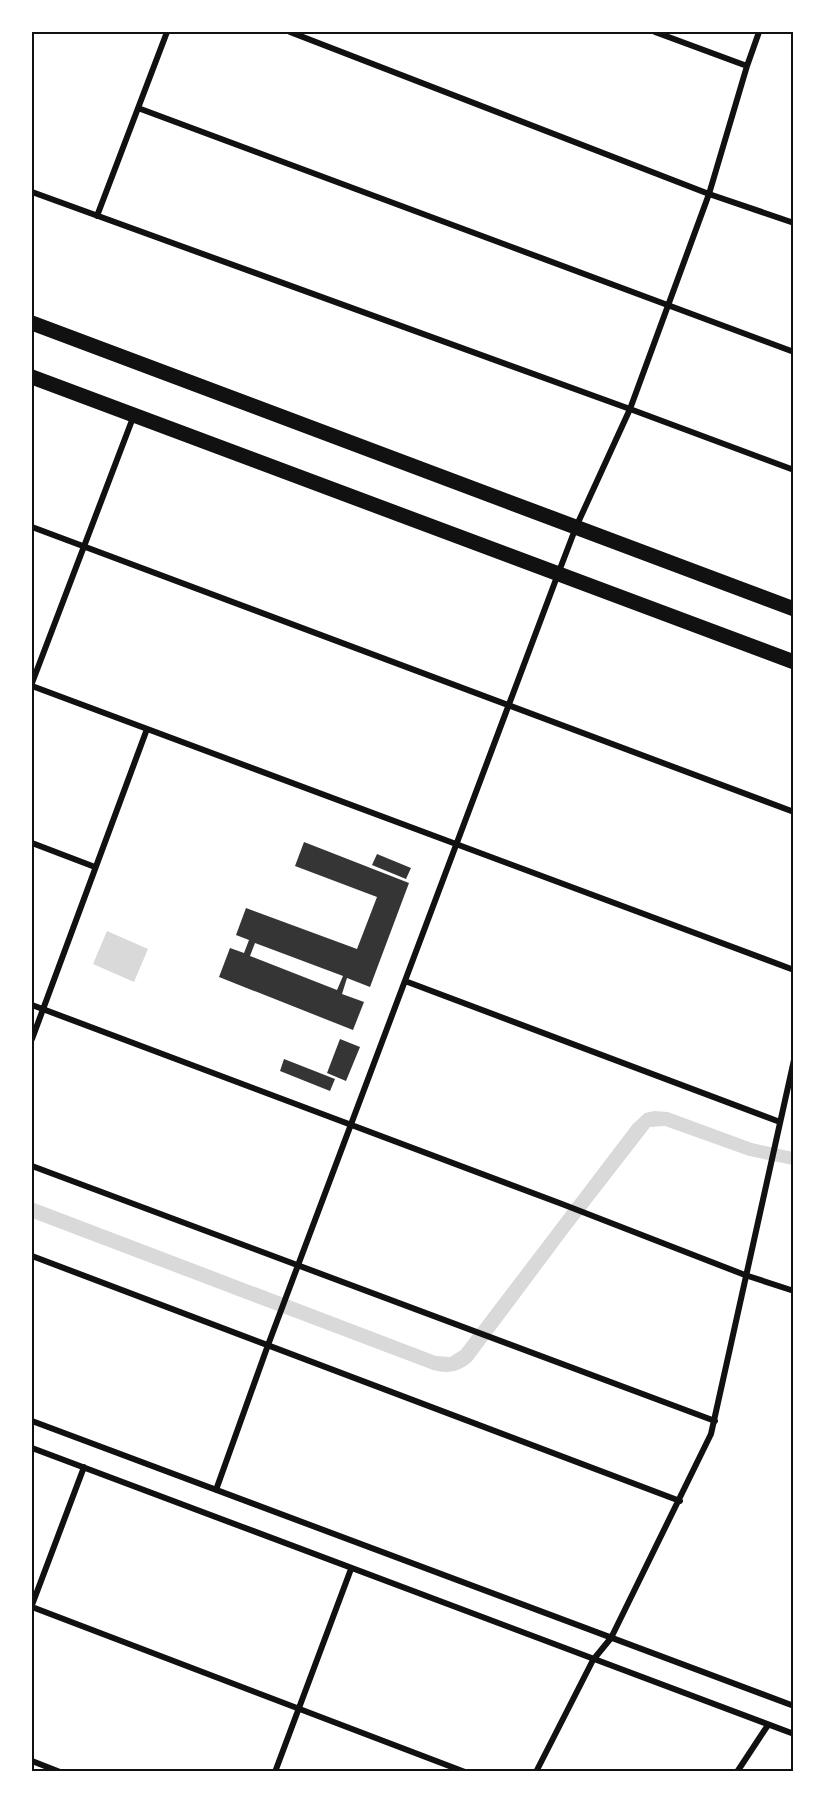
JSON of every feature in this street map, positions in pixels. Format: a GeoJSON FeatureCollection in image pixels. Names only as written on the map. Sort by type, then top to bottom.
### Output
{"type":"FeatureCollection","features":[{"type":"Feature","properties":{"kind":"main road"},"geometry":{"type":"LineString","coordinates":[[32,323],[794,609]]}},
{"type":"Feature","properties":{"kind":"main road"},"geometry":{"type":"LineString","coordinates":[[32,377],[794,662]]}},
{"type":"Feature","properties":{"kind":"street"},"geometry":{"type":"LineString","coordinates":[[98,216],[167,32]]}},
{"type":"Feature","properties":{"kind":"street"},"geometry":{"type":"LineString","coordinates":[[290,32],[300,33],[709,194],[794,223]]}},
{"type":"Feature","properties":{"kind":"street"},"geometry":{"type":"LineString","coordinates":[[655,32],[747,66]]}},
{"type":"Feature","properties":{"kind":"street"},"geometry":{"type":"LineString","coordinates":[[216,1490],[268,1345],[576,527],[630,409],[709,194],[759,32]]}},
{"type":"Feature","properties":{"kind":"street"},"geometry":{"type":"LineString","coordinates":[[138,108],[794,352]]}},
{"type":"Feature","properties":{"kind":"street"},"geometry":{"type":"LineString","coordinates":[[32,192],[794,470]]}},
{"type":"Feature","properties":{"kind":"street"},"geometry":{"type":"LineString","coordinates":[[134,415],[32,685],[794,970]]}},
{"type":"Feature","properties":{"kind":"street"},"geometry":{"type":"LineString","coordinates":[[32,528],[794,812]]}},
{"type":"Feature","properties":{"kind":"street"},"geometry":{"type":"LineString","coordinates":[[32,1039],[147,729]]}},
{"type":"Feature","properties":{"kind":"street"},"geometry":{"type":"LineString","coordinates":[[32,843],[95,867]]}},
{"type":"Feature","properties":{"kind":"street"},"geometry":{"type":"LineString","coordinates":[[405,981],[780,1122]]}},
{"type":"Feature","properties":{"kind":"street"},"geometry":{"type":"LineString","coordinates":[[32,1005],[745,1275],[794,1291]]}},
{"type":"Feature","properties":{"kind":"street"},"geometry":{"type":"LineString","coordinates":[[536,1772],[593,1660],[611,1638],[706,1447],[715,1421],[745,1275],[794,1060]]}},
{"type":"Feature","properties":{"kind":"street"},"geometry":{"type":"LineString","coordinates":[[32,1166],[300,1264],[715,1421]]}},
{"type":"Feature","properties":{"kind":"street"},"geometry":{"type":"LineString","coordinates":[[32,1256],[680,1501]]}},
{"type":"Feature","properties":{"kind":"street"},"geometry":{"type":"LineString","coordinates":[[32,1421],[794,1706]]}},
{"type":"Feature","properties":{"kind":"street"},"geometry":{"type":"LineString","coordinates":[[32,1448],[794,1734]]}},
{"type":"Feature","properties":{"kind":"street"},"geometry":{"type":"LineString","coordinates":[[84,1467],[32,1606],[465,1772]]}},
{"type":"Feature","properties":{"kind":"street"},"geometry":{"type":"LineString","coordinates":[[275,1772],[351,1569]]}},
{"type":"Feature","properties":{"kind":"street"},"geometry":{"type":"LineString","coordinates":[[737,1772],[768,1725]]}},
{"type":"Feature","properties":{"kind":"street"},"geometry":{"type":"LineString","coordinates":[[32,1761],[60,1772]]}},
{"type":"Feature","properties":{"kind":"shaded area"},"geometry":{"type":"Polygon","coordinates":[[[107,931],[148,949],[134,982],[93,964],[107,931]]]}},
{"type":"Feature","properties":{"kind":"shaded area"},"geometry":{"type":"Polygon","coordinates":[[[668,1112],[752,1143],[793,1152],[793,1165],[749,1156],[665,1126],[650,1127],[472,1361],[454,1371],[433,1370],[32,1218],[32,1202],[436,1356],[450,1357],[461,1350],[633,1124],[645,1113],[668,1112]]]}},
{"type":"Feature","properties":{"kind":"building"},"geometry":{"type":"Polygon","coordinates":[[[304,842],[409,883],[370,987],[347,978],[342,994],[364,1002],[353,1030],[219,977],[230,948],[244,953],[249,940],[236,935],[246,908],[357,949],[377,897],[295,866],[304,842]],[[255,943],[250,956],[337,990],[343,976],[255,943]]]}},
{"type":"Feature","properties":{"kind":"building"},"geometry":{"type":"Polygon","coordinates":[[[377,854],[411,868],[406,879],[372,865],[377,854]]]}},
{"type":"Feature","properties":{"kind":"building"},"geometry":{"type":"Polygon","coordinates":[[[340,1039],[360,1047],[346,1081],[327,1073],[340,1039]]]}},
{"type":"Feature","properties":{"kind":"building"},"geometry":{"type":"Polygon","coordinates":[[[284,1059],[335,1079],[330,1091],[280,1071],[284,1059]]]}}]}
